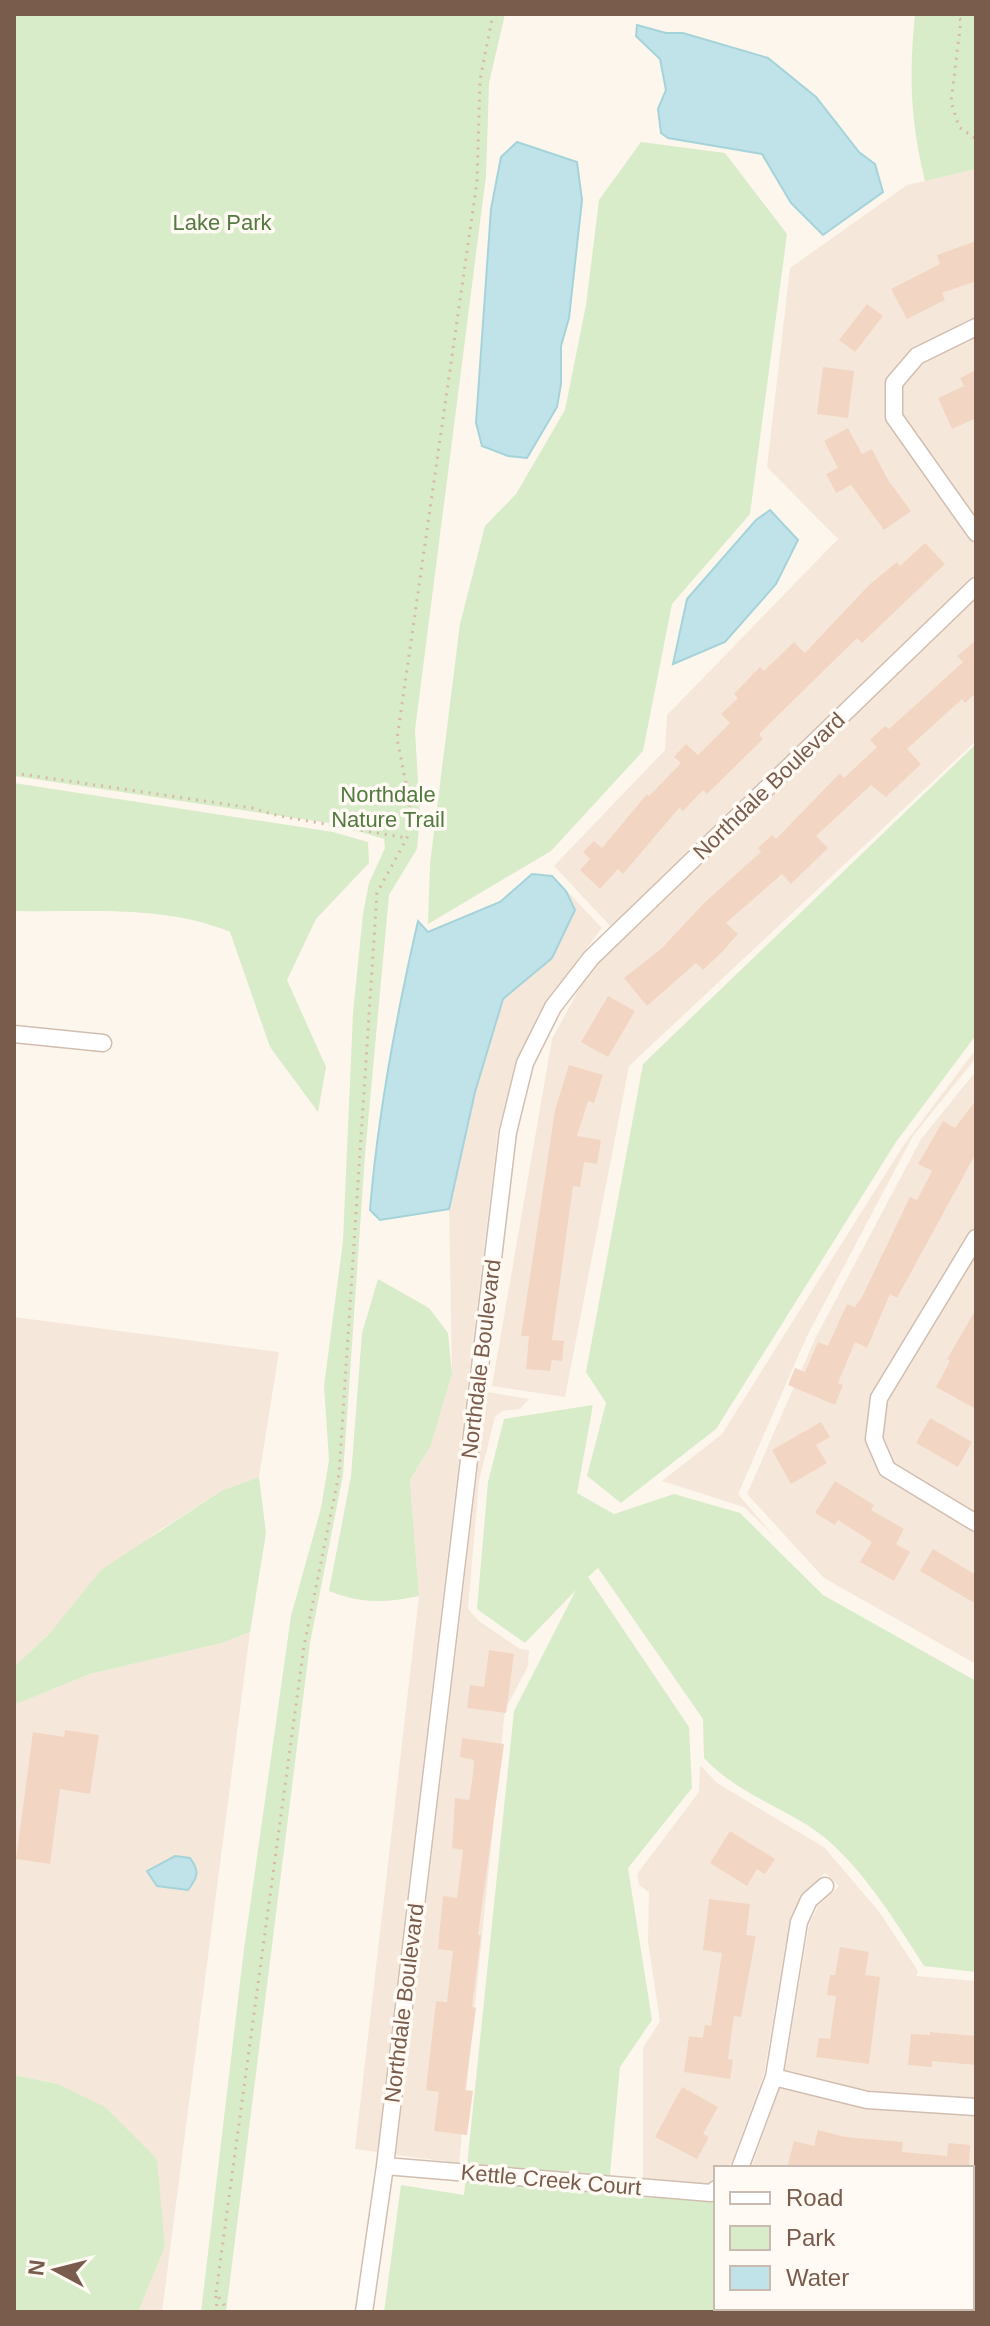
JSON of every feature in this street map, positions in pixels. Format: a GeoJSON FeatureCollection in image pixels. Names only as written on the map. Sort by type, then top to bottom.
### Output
{"type":"FeatureCollection","features":[{"type":"Feature","properties":{"kind":"street"},"geometry":{"type":"LineString","coordinates":[[976,327],[917,356],[894,383],[894,417],[976,533]]}},
{"type":"Feature","properties":{"kind":"street","name":"Northdale Boulevard"},"geometry":{"type":"LineString","coordinates":[[364,2312],[385,2166],[508,1132],[525,1063],[553,1007],[591,958],[976,586]]}},
{"type":"Feature","properties":{"kind":"street"},"geometry":{"type":"LineString","coordinates":[[14,1034],[103,1043]]}},
{"type":"Feature","properties":{"kind":"street"},"geometry":{"type":"LineString","coordinates":[[976,1238],[879,1398],[874,1439],[887,1469],[976,1523]]}},
{"type":"Feature","properties":{"kind":"street"},"geometry":{"type":"LineString","coordinates":[[741,2166],[774,2077],[799,1922],[809,1900],[825,1886]]}},
{"type":"Feature","properties":{"kind":"street"},"geometry":{"type":"LineString","coordinates":[[774,2077],[867,2100],[976,2107]]}},
{"type":"Feature","properties":{"kind":"street","name":"Kettle Creek Court"},"geometry":{"type":"LineString","coordinates":[[385,2166],[711,2193],[714,2191]]}},
{"type":"Feature","properties":{"kind":"path"},"geometry":{"type":"LineString","coordinates":[[217,2312],[216,2293],[304,1646],[339,1474],[377,893],[407,838],[410,803],[397,739],[477,182],[480,80],[493,14]]}},
{"type":"Feature","properties":{"kind":"path"},"geometry":{"type":"LineString","coordinates":[[953,14],[961,20],[951,102],[959,127],[976,139]]}},
{"type":"Feature","properties":{"kind":"path"},"geometry":{"type":"LineString","coordinates":[[14,773],[334,823],[407,838]]}},
{"type":"Feature","properties":{"kind":"path"},"geometry":{"type":"LineString","coordinates":[[216,2293],[229,2312]]}},
{"type":"Feature","properties":{"kind":"shaded area"},"geometry":{"type":"Polygon","coordinates":[[[976,169],[976,741],[629,1066],[565,1397],[492,1386],[552,1039],[612,928],[554,866],[665,750],[667,715],[838,539],[767,467],[790,268],[907,185],[976,169]]]}},
{"type":"Feature","properties":{"kind":"shaded area"},"geometry":{"type":"Polygon","coordinates":[[[567,891],[602,928],[544,1004],[516,1061],[498,1131],[377,2152],[355,2149],[419,1596],[410,1480],[431,1445],[452,1374],[449,1204],[475,1092],[503,999],[552,958],[575,911],[567,891]]]}},
{"type":"Feature","properties":{"kind":"shaded area"},"geometry":{"type":"Polygon","coordinates":[[[976,1049],[976,1058],[913,1136],[807,1336],[738,1494],[773,1535],[744,1507],[662,1481],[722,1434],[903,1146],[976,1049]]]}},
{"type":"Feature","properties":{"kind":"shaded area"},"geometry":{"type":"Polygon","coordinates":[[[976,1071],[976,1664],[824,1578],[747,1494],[815,1339],[921,1139],[976,1071]]]}},
{"type":"Feature","properties":{"kind":"shaded area"},"geometry":{"type":"Polygon","coordinates":[[[14,1317],[279,1352],[259,1477],[221,1491],[154,1534],[14,1667],[14,1317]]]}},
{"type":"Feature","properties":{"kind":"shaded area"},"geometry":{"type":"Polygon","coordinates":[[[487,1392],[529,1399],[520,1409],[502,1411],[495,1417],[479,1481],[468,1609],[479,1621],[520,1649],[529,1650],[528,1666],[505,1710],[459,2163],[396,2155],[487,1392]]]}},
{"type":"Feature","properties":{"kind":"shaded area"},"geometry":{"type":"Polygon","coordinates":[[[250,1632],[162,2312],[138,2312],[165,2247],[58,2084],[14,2075],[14,1705],[90,1674],[222,1643],[250,1632]]]}},
{"type":"Feature","properties":{"kind":"shaded area"},"geometry":{"type":"Polygon","coordinates":[[[700,1765],[717,1783],[825,1848],[880,1913],[918,1971],[916,1976],[976,1981],[976,2098],[868,2091],[785,2070],[809,1925],[818,1906],[839,1886],[825,1873],[802,1894],[790,1919],[764,2074],[732,2162],[727,2166],[714,2166],[714,2178],[707,2184],[643,2178],[643,2048],[660,2021],[648,1942],[649,1892],[639,1885],[637,1874],[699,1792],[700,1765]]]}},
{"type":"Feature","properties":{"kind":"shaded area"},"geometry":{"type":"Polygon","coordinates":[[[780,2087],[866,2109],[976,2116],[976,2213],[974,2166],[752,2166],[780,2087]]]}},
{"type":"Feature","properties":{"kind":"green space","name":"Lake Park"},"geometry":{"type":"Polygon","coordinates":[[[14,14],[505,14],[489,83],[486,176],[415,730],[420,817],[417,849],[389,895],[365,1155],[343,1475],[310,1643],[226,2312],[201,2312],[244,1949],[291,1616],[321,1508],[329,1460],[324,1386],[343,1241],[353,1013],[369,883],[385,848],[384,839],[335,824],[14,776],[14,14]]]}},
{"type":"Feature","properties":{"kind":"green space"},"geometry":{"type":"Polygon","coordinates":[[[915,14],[976,14],[976,169],[925,181],[912,98],[915,14]]]}},
{"type":"Feature","properties":{"kind":"green space"},"geometry":{"type":"Polygon","coordinates":[[[641,142],[725,153],[787,234],[750,514],[672,604],[643,751],[551,851],[428,924],[430,864],[460,624],[485,526],[516,494],[565,410],[586,305],[599,200],[641,142]]]}},
{"type":"Feature","properties":{"kind":"green space"},"geometry":{"type":"Polygon","coordinates":[[[976,744],[976,1035],[896,1142],[716,1429],[621,1503],[587,1476],[606,1403],[586,1372],[643,1064],[976,744]]]}},
{"type":"Feature","properties":{"kind":"green space"},"geometry":{"type":"Polygon","coordinates":[[[14,783],[333,832],[368,842],[369,863],[316,919],[287,980],[326,1067],[318,1112],[270,1047],[230,932],[178,917],[151,914],[14,911],[14,783]]]}},
{"type":"Feature","properties":{"kind":"green space"},"geometry":{"type":"Polygon","coordinates":[[[378,1279],[429,1308],[448,1333],[452,1374],[431,1445],[410,1480],[419,1596],[374,1601],[329,1591],[351,1476],[362,1333],[378,1279]]]}},
{"type":"Feature","properties":{"kind":"green space"},"geometry":{"type":"Polygon","coordinates":[[[593,1405],[577,1493],[614,1514],[674,1494],[740,1513],[823,1595],[976,1681],[976,1972],[924,1966],[870,1886],[831,1843],[801,1821],[734,1784],[704,1758],[703,1719],[598,1568],[588,1577],[689,1727],[692,1788],[628,1868],[652,2020],[620,2067],[608,2196],[714,2200],[714,2310],[974,2310],[976,2220],[976,2312],[384,2312],[401,2185],[464,2195],[514,1711],[576,1590],[525,1643],[477,1609],[488,1482],[504,1419],[593,1405]]]}},
{"type":"Feature","properties":{"kind":"green space"},"geometry":{"type":"Polygon","coordinates":[[[259,1477],[266,1533],[250,1632],[222,1643],[90,1674],[14,1705],[14,1667],[50,1633],[101,1570],[221,1491],[259,1477]]]}},
{"type":"Feature","properties":{"kind":"green space"},"geometry":{"type":"Polygon","coordinates":[[[14,2075],[58,2084],[105,2107],[157,2159],[165,2247],[138,2312],[14,2312],[14,2075]]]}},
{"type":"Feature","properties":{"kind":"water"},"geometry":{"type":"Polygon","coordinates":[[[637,25],[666,33],[683,33],[768,58],[816,97],[859,152],[875,164],[883,192],[823,235],[791,203],[762,154],[668,138],[661,133],[658,109],[666,90],[660,59],[636,36],[637,25]]]}},
{"type":"Feature","properties":{"kind":"water"},"geometry":{"type":"Polygon","coordinates":[[[517,142],[577,162],[582,200],[569,318],[561,346],[561,384],[557,407],[527,458],[508,456],[482,446],[476,423],[491,209],[501,157],[517,142]]]}},
{"type":"Feature","properties":{"kind":"water"},"geometry":{"type":"Polygon","coordinates":[[[770,510],[798,540],[776,584],[725,642],[673,664],[687,599],[756,520],[770,510]]]}},
{"type":"Feature","properties":{"kind":"water"},"geometry":{"type":"Polygon","coordinates":[[[532,874],[552,876],[566,891],[575,910],[552,958],[503,999],[475,1092],[449,1209],[380,1220],[370,1210],[378,1137],[395,1029],[418,921],[428,932],[500,902],[532,874]]]}},
{"type":"Feature","properties":{"kind":"water"},"geometry":{"type":"Polygon","coordinates":[[[175,1856],[190,1858],[195,1867],[196,1878],[188,1890],[157,1886],[147,1871],[175,1856]]]}},
{"type":"Feature","properties":{"kind":"building"},"geometry":{"type":"Polygon","coordinates":[[[976,241],[976,281],[942,293],[945,300],[907,319],[891,289],[940,264],[937,255],[976,241]]]}},
{"type":"Feature","properties":{"kind":"building"},"geometry":{"type":"Polygon","coordinates":[[[867,304],[883,316],[855,352],[839,340],[867,304]]]}},
{"type":"Feature","properties":{"kind":"building"},"geometry":{"type":"Polygon","coordinates":[[[823,367],[854,371],[848,418],[817,414],[823,367]]]}},
{"type":"Feature","properties":{"kind":"building"},"geometry":{"type":"Polygon","coordinates":[[[976,370],[976,418],[952,429],[938,398],[964,386],[960,378],[976,370]]]}},
{"type":"Feature","properties":{"kind":"building"},"geometry":{"type":"Polygon","coordinates":[[[848,428],[862,454],[872,449],[888,480],[911,511],[884,530],[851,485],[836,493],[826,474],[838,468],[824,441],[848,428]]]}},
{"type":"Feature","properties":{"kind":"building"},"geometry":{"type":"Polygon","coordinates":[[[925,543],[945,564],[862,643],[857,638],[759,734],[763,739],[707,794],[703,790],[683,811],[679,808],[623,874],[618,869],[600,889],[580,870],[590,859],[583,852],[594,841],[602,848],[647,794],[649,796],[681,763],[674,757],[686,744],[698,755],[730,723],[721,714],[738,698],[734,694],[760,667],[764,671],[794,642],[805,653],[869,585],[897,562],[900,566],[925,543]]]}},
{"type":"Feature","properties":{"kind":"building"},"geometry":{"type":"Polygon","coordinates":[[[976,640],[976,693],[965,703],[962,699],[907,749],[921,764],[886,797],[871,785],[816,836],[828,848],[791,884],[782,874],[726,923],[738,934],[722,952],[703,970],[696,963],[647,1006],[624,978],[662,948],[704,903],[761,852],[758,848],[772,835],[776,839],[840,773],[844,778],[877,747],[870,740],[885,726],[889,729],[963,662],[957,656],[976,640]]]}},
{"type":"Feature","properties":{"kind":"building"},"geometry":{"type":"Polygon","coordinates":[[[608,996],[635,1011],[608,1057],[581,1042],[608,996]]]}},
{"type":"Feature","properties":{"kind":"building"},"geometry":{"type":"Polygon","coordinates":[[[569,1065],[603,1075],[594,1103],[588,1101],[577,1136],[601,1140],[597,1164],[584,1162],[580,1187],[573,1186],[552,1340],[564,1341],[562,1361],[552,1360],[550,1371],[526,1369],[529,1336],[521,1336],[555,1110],[569,1065]]]}},
{"type":"Feature","properties":{"kind":"building"},"geometry":{"type":"Polygon","coordinates":[[[976,1100],[976,1153],[897,1298],[890,1294],[867,1348],[855,1342],[838,1383],[843,1385],[835,1405],[788,1385],[795,1368],[805,1372],[818,1342],[828,1346],[847,1304],[855,1307],[863,1295],[910,1197],[917,1200],[932,1171],[918,1164],[943,1121],[955,1128],[976,1100]]]}},
{"type":"Feature","properties":{"kind":"building"},"geometry":{"type":"Polygon","coordinates":[[[976,1309],[976,1409],[936,1387],[950,1361],[947,1359],[976,1309]]]}},
{"type":"Feature","properties":{"kind":"building"},"geometry":{"type":"Polygon","coordinates":[[[930,1418],[972,1442],[958,1467],[916,1443],[930,1418]]]}},
{"type":"Feature","properties":{"kind":"building"},"geometry":{"type":"Polygon","coordinates":[[[821,1422],[830,1437],[816,1445],[827,1463],[791,1484],[772,1450],[821,1422]]]}},
{"type":"Feature","properties":{"kind":"building"},"geometry":{"type":"Polygon","coordinates":[[[835,1481],[874,1505],[871,1510],[904,1529],[896,1544],[910,1552],[894,1581],[860,1562],[872,1542],[838,1520],[835,1525],[815,1513],[835,1481]]]}},
{"type":"Feature","properties":{"kind":"building"},"geometry":{"type":"Polygon","coordinates":[[[933,1549],[976,1575],[976,1604],[920,1571],[933,1549]]]}},
{"type":"Feature","properties":{"kind":"building"},"geometry":{"type":"Polygon","coordinates":[[[489,1650],[514,1654],[506,1713],[467,1708],[470,1685],[484,1687],[489,1650]]]}},
{"type":"Feature","properties":{"kind":"building"},"geometry":{"type":"Polygon","coordinates":[[[65,1730],[99,1735],[90,1794],[60,1789],[50,1864],[16,1859],[33,1732],[64,1737],[65,1730]]]}},
{"type":"Feature","properties":{"kind":"building"},"geometry":{"type":"Polygon","coordinates":[[[462,1738],[504,1744],[478,1935],[481,1935],[472,2007],[476,2008],[465,2090],[473,2091],[467,2135],[434,2131],[439,2092],[426,2090],[436,2001],[447,2002],[453,1951],[438,1949],[443,1896],[457,1898],[463,1850],[452,1848],[455,1798],[469,1800],[473,1774],[474,1760],[460,1757],[462,1738]]]}},
{"type":"Feature","properties":{"kind":"building"},"geometry":{"type":"Polygon","coordinates":[[[730,1831],[775,1859],[765,1874],[757,1869],[747,1886],[710,1863],[730,1831]]]}},
{"type":"Feature","properties":{"kind":"building"},"geometry":{"type":"Polygon","coordinates":[[[709,1899],[750,1904],[746,1935],[756,1936],[741,2017],[734,2016],[728,2059],[733,2060],[730,2079],[684,2072],[689,2036],[703,2038],[705,2025],[711,2026],[722,1953],[703,1950],[709,1899]]]}},
{"type":"Feature","properties":{"kind":"building"},"geometry":{"type":"Polygon","coordinates":[[[840,1947],[869,1952],[865,1975],[880,1977],[869,2064],[816,2057],[819,2038],[830,2039],[836,1996],[827,1995],[830,1975],[835,1975],[840,1947]]]}},
{"type":"Feature","properties":{"kind":"building"},"geometry":{"type":"Polygon","coordinates":[[[930,2032],[976,2036],[976,2065],[932,2061],[932,2067],[908,2065],[911,2034],[930,2035],[930,2032]]]}},
{"type":"Feature","properties":{"kind":"building"},"geometry":{"type":"Polygon","coordinates":[[[682,2087],[718,2107],[703,2134],[709,2137],[697,2159],[655,2137],[682,2087]]]}},
{"type":"Feature","properties":{"kind":"building"},"geometry":{"type":"Polygon","coordinates":[[[818,2130],[845,2137],[903,2142],[902,2152],[947,2156],[948,2143],[970,2145],[969,2166],[788,2166],[794,2141],[814,2146],[818,2130]]]}},
{"type":"Feature","properties":{"kind":"park label","name":"Northdale Nature Trail"},"geometry":{"type":"Point","coordinates":[388,806]}}]}
